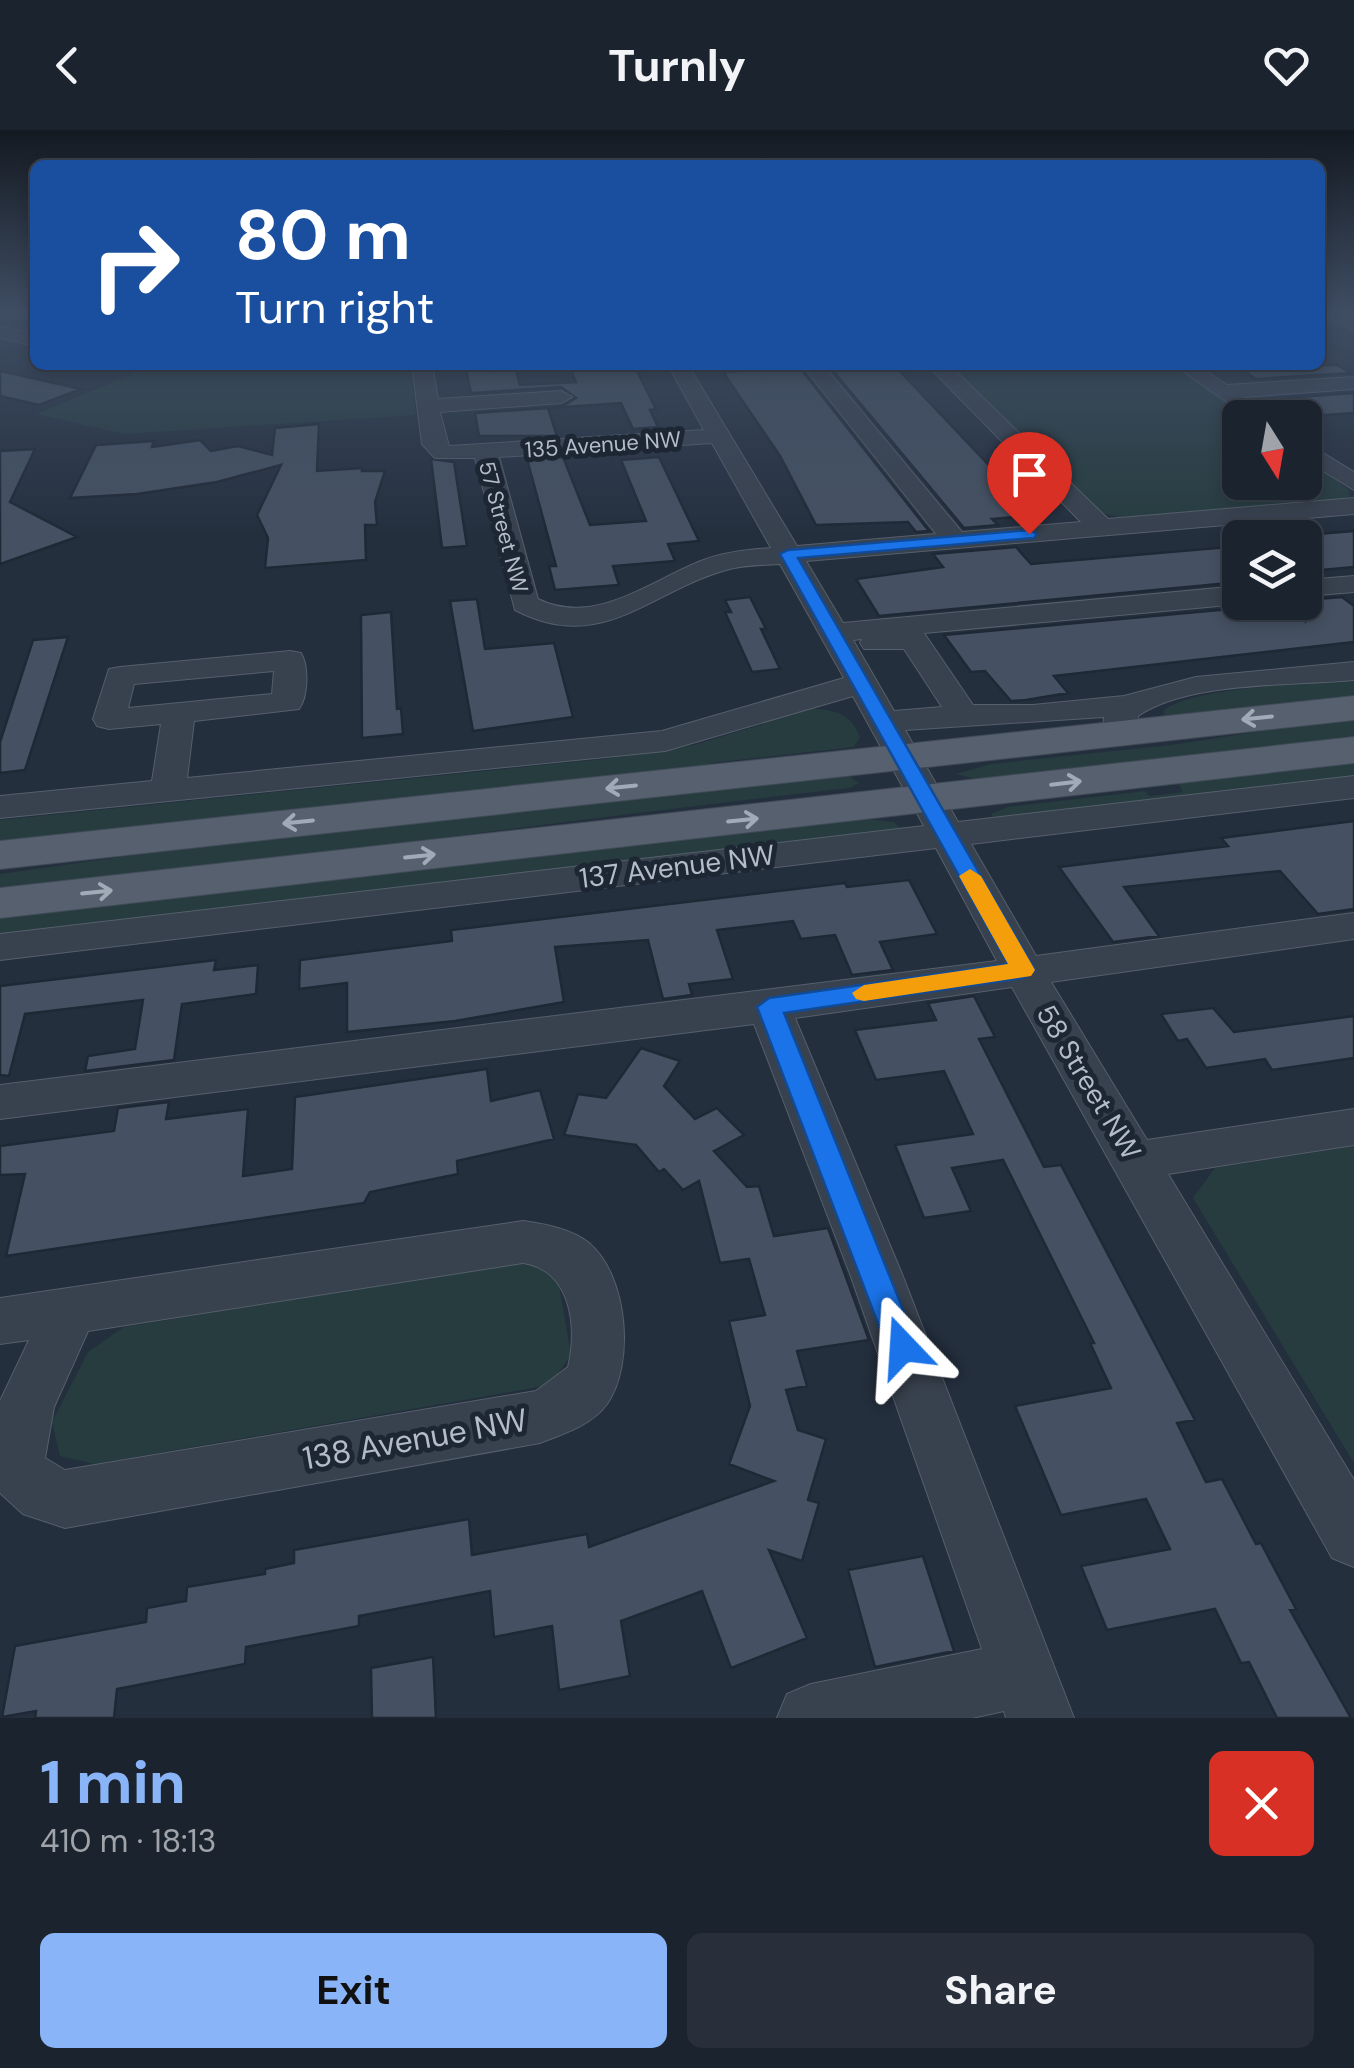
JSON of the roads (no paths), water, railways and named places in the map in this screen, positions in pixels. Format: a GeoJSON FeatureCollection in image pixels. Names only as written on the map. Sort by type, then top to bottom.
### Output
{"type":"FeatureCollection","features":[{"type":"Feature","properties":{"kind":"main road"},"geometry":{"type":"LineString","coordinates":[[0,855],[894,739],[1125,719],[1354,708]]}},
{"type":"Feature","properties":{"kind":"main road","name":"137 Avenue NW"},"geometry":{"type":"LineString","coordinates":[[0,903],[938,816],[1354,750]]}},
{"type":"Feature","properties":{"kind":"street","name":"57 Street NW"},"geometry":{"type":"LineString","coordinates":[[425,387],[436,450],[486,453],[521,595],[535,611],[582,618],[608,612],[718,564],[788,554]]}},
{"type":"Feature","properties":{"kind":"street","name":"58 Street NW"},"geometry":{"type":"LineString","coordinates":[[691,387],[838,639],[1023,970],[1354,1537]]}},
{"type":"Feature","properties":{"kind":"street"},"geometry":{"type":"LineString","coordinates":[[830,387],[956,541]]}},
{"type":"Feature","properties":{"kind":"street"},"geometry":{"type":"LineString","coordinates":[[959,387],[1102,528]]}},
{"type":"Feature","properties":{"kind":"street"},"geometry":{"type":"LineString","coordinates":[[1217,387],[1235,400]]}},
{"type":"Feature","properties":{"kind":"street"},"geometry":{"type":"LineString","coordinates":[[1224,392],[1345,387]]}},
{"type":"Feature","properties":{"kind":"street"},"geometry":{"type":"LineString","coordinates":[[428,406],[567,414]]}},
{"type":"Feature","properties":{"kind":"street","name":"135 Avenue NW"},"geometry":{"type":"LineString","coordinates":[[486,453],[567,414],[719,436]]}},
{"type":"Feature","properties":{"kind":"street"},"geometry":{"type":"LineString","coordinates":[[1322,461],[1354,483]]}},
{"type":"Feature","properties":{"kind":"street"},"geometry":{"type":"LineString","coordinates":[[788,554],[1354,506]]}},
{"type":"Feature","properties":{"kind":"street"},"geometry":{"type":"LineString","coordinates":[[1322,587],[1354,584]]}},
{"type":"Feature","properties":{"kind":"street"},"geometry":{"type":"LineString","coordinates":[[838,639],[1222,596]]}},
{"type":"Feature","properties":{"kind":"street"},"geometry":{"type":"LineString","coordinates":[[838,639],[913,640],[963,715]]}},
{"type":"Feature","properties":{"kind":"street"},"geometry":{"type":"LineString","coordinates":[[290,660],[288,702],[180,712],[110,719],[120,676],[290,660]]}},
{"type":"Feature","properties":{"kind":"street"},"geometry":{"type":"LineString","coordinates":[[894,739],[963,715],[1125,719],[1160,691],[1354,671]]}},
{"type":"Feature","properties":{"kind":"street"},"geometry":{"type":"LineString","coordinates":[[0,807],[666,742],[862,683]]}},
{"type":"Feature","properties":{"kind":"street"},"geometry":{"type":"LineString","coordinates":[[168,790],[180,712]]}},
{"type":"Feature","properties":{"kind":"street","name":"137 Avenue NW"},"geometry":{"type":"LineString","coordinates":[[0,947],[938,816],[1354,787]]}},
{"type":"Feature","properties":{"kind":"street"},"geometry":{"type":"LineString","coordinates":[[0,1102],[769,1007],[1354,926]]}},
{"type":"Feature","properties":{"kind":"street"},"geometry":{"type":"LineString","coordinates":[[769,1007],[876,1274],[1032,1696],[810,1718]]}},
{"type":"Feature","properties":{"kind":"street"},"geometry":{"type":"LineString","coordinates":[[1136,1160],[1354,1127]]}},
{"type":"Feature","properties":{"kind":"street","name":"138 Avenue NW"},"geometry":{"type":"LineString","coordinates":[[0,1320],[523,1242],[560,1252],[579,1267],[590,1293],[600,1361],[594,1378],[574,1401],[540,1417],[65,1499],[34,1491],[22,1482],[14,1472],[10,1446],[70,1310]]}}]}
